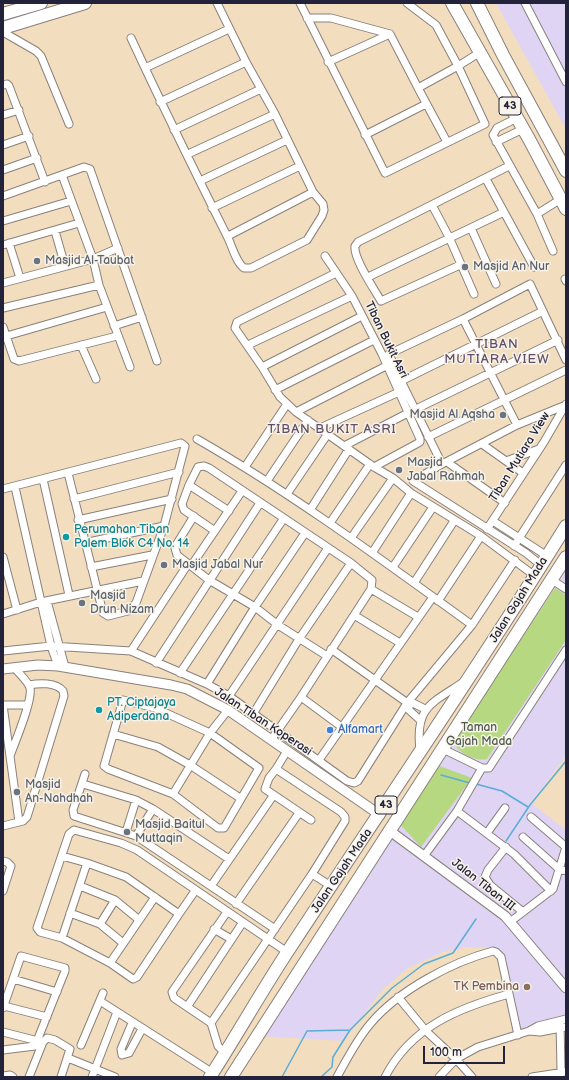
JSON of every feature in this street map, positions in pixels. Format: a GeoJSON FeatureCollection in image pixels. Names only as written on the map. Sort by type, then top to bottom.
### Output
{"type":"FeatureCollection","features":[{"type":"Feature","properties":{"kind":"highway"},"geometry":{"type":"LineString","coordinates":[[3,14],[41,3]]}},
{"type":"Feature","properties":{"kind":"highway"},"geometry":{"type":"LineString","coordinates":[[3,28],[85,3]]}},
{"type":"Feature","properties":{"kind":"highway","name":"43"},"geometry":{"type":"LineString","coordinates":[[452,3],[478,52],[517,118],[563,204]]}},
{"type":"Feature","properties":{"kind":"highway","name":"43"},"geometry":{"type":"LineString","coordinates":[[477,3],[565,167]]}},
{"type":"Feature","properties":{"kind":"highway","name":"Jalan Gajah Mada"},"geometry":{"type":"LineString","coordinates":[[212,1075],[287,952],[380,815],[420,750],[448,713],[536,565],[566,526]]}},
{"type":"Feature","properties":{"kind":"highway","name":"Jalan Gajah Mada"},"geometry":{"type":"LineString","coordinates":[[231,1077],[566,557]]}},
{"type":"Feature","properties":{"kind":"highway"},"geometry":{"type":"LineString","coordinates":[[448,713],[460,720]]}},
{"type":"Feature","properties":{"kind":"highway"},"geometry":{"type":"LineString","coordinates":[[306,924],[323,934]]}},
{"type":"Feature","properties":{"kind":"street"},"geometry":{"type":"LineString","coordinates":[[131,38],[160,102],[188,154],[212,208],[228,236],[239,263],[247,268],[302,244],[311,235],[324,210],[323,204],[313,192],[287,140],[276,114],[246,62],[217,3]]}},
{"type":"Feature","properties":{"kind":"street"},"geometry":{"type":"LineString","coordinates":[[300,3],[328,62],[385,173],[485,124],[458,66],[436,25],[407,3]]}},
{"type":"Feature","properties":{"kind":"street"},"geometry":{"type":"LineString","coordinates":[[525,3],[566,82]]}},
{"type":"Feature","properties":{"kind":"street"},"geometry":{"type":"LineString","coordinates":[[307,18],[331,18],[390,34],[447,142]]}},
{"type":"Feature","properties":{"kind":"street"},"geometry":{"type":"LineString","coordinates":[[145,68],[230,29]]}},
{"type":"Feature","properties":{"kind":"street"},"geometry":{"type":"LineString","coordinates":[[3,32],[42,56],[69,124]]}},
{"type":"Feature","properties":{"kind":"street"},"geometry":{"type":"LineString","coordinates":[[328,62],[390,34]]}},
{"type":"Feature","properties":{"kind":"street"},"geometry":{"type":"LineString","coordinates":[[418,88],[458,66],[478,52]]}},
{"type":"Feature","properties":{"kind":"street"},"geometry":{"type":"LineString","coordinates":[[160,102],[246,62]]}},
{"type":"Feature","properties":{"kind":"street"},"geometry":{"type":"LineString","coordinates":[[3,84],[7,84],[9,86],[46,182]]}},
{"type":"Feature","properties":{"kind":"street"},"geometry":{"type":"LineString","coordinates":[[174,130],[261,89]]}},
{"type":"Feature","properties":{"kind":"street"},"geometry":{"type":"LineString","coordinates":[[366,135],[426,104]]}},
{"type":"Feature","properties":{"kind":"street"},"geometry":{"type":"LineString","coordinates":[[3,115],[19,110]]}},
{"type":"Feature","properties":{"kind":"street"},"geometry":{"type":"LineString","coordinates":[[188,154],[276,114]]}},
{"type":"Feature","properties":{"kind":"street"},"geometry":{"type":"LineString","coordinates":[[517,118],[494,130],[493,135],[537,214],[553,251]]}},
{"type":"Feature","properties":{"kind":"street"},"geometry":{"type":"LineString","coordinates":[[496,142],[523,129]]}},
{"type":"Feature","properties":{"kind":"street"},"geometry":{"type":"LineString","coordinates":[[3,145],[29,136]]}},
{"type":"Feature","properties":{"kind":"street"},"geometry":{"type":"LineString","coordinates":[[200,181],[287,140]]}},
{"type":"Feature","properties":{"kind":"street"},"geometry":{"type":"LineString","coordinates":[[3,170],[37,158]]}},
{"type":"Feature","properties":{"kind":"street"},"geometry":{"type":"LineString","coordinates":[[212,208],[300,166]]}},
{"type":"Feature","properties":{"kind":"street"},"geometry":{"type":"LineString","coordinates":[[460,264],[381,301],[354,253],[355,246],[358,242],[510,166]]}},
{"type":"Feature","properties":{"kind":"street"},"geometry":{"type":"LineString","coordinates":[[3,196],[46,182],[84,167],[90,170],[158,361]]}},
{"type":"Feature","properties":{"kind":"street"},"geometry":{"type":"LineString","coordinates":[[62,175],[93,259],[98,285],[130,367]]}},
{"type":"Feature","properties":{"kind":"street"},"geometry":{"type":"LineString","coordinates":[[486,179],[534,267]]}},
{"type":"Feature","properties":{"kind":"street"},"geometry":{"type":"LineString","coordinates":[[228,236],[313,192]]}},
{"type":"Feature","properties":{"kind":"street"},"geometry":{"type":"LineString","coordinates":[[3,222],[71,201]]}},
{"type":"Feature","properties":{"kind":"street"},"geometry":{"type":"LineString","coordinates":[[537,214],[563,204]]}},
{"type":"Feature","properties":{"kind":"street"},"geometry":{"type":"LineString","coordinates":[[432,205],[449,238],[474,294]]}},
{"type":"Feature","properties":{"kind":"street"},"geometry":{"type":"LineString","coordinates":[[368,277],[504,212]]}},
{"type":"Feature","properties":{"kind":"street"},"geometry":{"type":"LineString","coordinates":[[20,278],[6,244],[79,223]]}},
{"type":"Feature","properties":{"kind":"street"},"geometry":{"type":"LineString","coordinates":[[471,228],[496,284]]}},
{"type":"Feature","properties":{"kind":"street"},"geometry":{"type":"LineString","coordinates":[[55,231],[65,266]]}},
{"type":"Feature","properties":{"kind":"street"},"geometry":{"type":"LineString","coordinates":[[3,283],[93,259],[118,248]]}},
{"type":"Feature","properties":{"kind":"street","name":"Tiban Bukit Asri"},"geometry":{"type":"LineString","coordinates":[[325,256],[352,296],[411,412],[420,438],[420,442],[372,465]]}},
{"type":"Feature","properties":{"kind":"street"},"geometry":{"type":"LineString","coordinates":[[336,273],[237,322],[236,328],[262,366],[275,390],[296,412],[346,448],[393,478],[412,493],[454,521],[481,536],[515,560],[536,565]]}},
{"type":"Feature","properties":{"kind":"street"},"geometry":{"type":"LineString","coordinates":[[505,503],[444,463],[411,412],[401,381],[389,354],[463,319],[530,284],[558,340],[566,360]]}},
{"type":"Feature","properties":{"kind":"street"},"geometry":{"type":"LineString","coordinates":[[3,308],[98,285]]}},
{"type":"Feature","properties":{"kind":"street"},"geometry":{"type":"LineString","coordinates":[[248,345],[352,296]]}},
{"type":"Feature","properties":{"kind":"street"},"geometry":{"type":"LineString","coordinates":[[5,336],[107,307]]}},
{"type":"Feature","properties":{"kind":"street"},"geometry":{"type":"LineString","coordinates":[[401,381],[543,311]]}},
{"type":"Feature","properties":{"kind":"street"},"geometry":{"type":"LineString","coordinates":[[262,366],[362,316]]}},
{"type":"Feature","properties":{"kind":"street"},"geometry":{"type":"LineString","coordinates":[[114,326],[142,317]]}},
{"type":"Feature","properties":{"kind":"street","name":"Tiban Mutiara View"},"geometry":{"type":"LineString","coordinates":[[463,319],[506,400],[517,425]]}},
{"type":"Feature","properties":{"kind":"street"},"geometry":{"type":"LineString","coordinates":[[3,327],[14,359],[18,361],[117,336]]}},
{"type":"Feature","properties":{"kind":"street"},"geometry":{"type":"LineString","coordinates":[[275,390],[374,340]]}},
{"type":"Feature","properties":{"kind":"street"},"geometry":{"type":"LineString","coordinates":[[310,510],[346,448],[411,412],[558,340]]}},
{"type":"Feature","properties":{"kind":"street"},"geometry":{"type":"LineString","coordinates":[[81,345],[96,380]]}},
{"type":"Feature","properties":{"kind":"street"},"geometry":{"type":"LineString","coordinates":[[296,412],[388,365]]}},
{"type":"Feature","properties":{"kind":"street"},"geometry":{"type":"LineString","coordinates":[[428,437],[566,370]]}},
{"type":"Feature","properties":{"kind":"street"},"geometry":{"type":"LineString","coordinates":[[320,428],[400,392]]}},
{"type":"Feature","properties":{"kind":"street"},"geometry":{"type":"LineString","coordinates":[[245,467],[287,404]]}},
{"type":"Feature","properties":{"kind":"street"},"geometry":{"type":"LineString","coordinates":[[536,565],[514,546],[413,483],[413,480],[517,425],[566,404]]}},
{"type":"Feature","properties":{"kind":"street","name":"Tiban Mutiara View"},"geometry":{"type":"LineString","coordinates":[[487,529],[540,449],[566,404]]}},
{"type":"Feature","properties":{"kind":"street"},"geometry":{"type":"LineString","coordinates":[[267,481],[308,420]]}},
{"type":"Feature","properties":{"kind":"street"},"geometry":{"type":"LineString","coordinates":[[287,494],[327,435]]}},
{"type":"Feature","properties":{"kind":"street"},"geometry":{"type":"LineString","coordinates":[[197,439],[287,494],[393,567],[435,599],[472,624]]}},
{"type":"Feature","properties":{"kind":"street"},"geometry":{"type":"LineString","coordinates":[[3,490],[43,479],[181,444],[185,446],[164,526],[134,606],[128,611],[111,616],[106,616],[102,613],[78,520],[68,473]]}},
{"type":"Feature","properties":{"kind":"street"},"geometry":{"type":"LineString","coordinates":[[482,444],[523,473]]}},
{"type":"Feature","properties":{"kind":"street"},"geometry":{"type":"LineString","coordinates":[[506,461],[540,449]]}},
{"type":"Feature","properties":{"kind":"street"},"geometry":{"type":"LineString","coordinates":[[330,523],[372,465]]}},
{"type":"Feature","properties":{"kind":"street"},"geometry":{"type":"LineString","coordinates":[[514,546],[566,465]]}},
{"type":"Feature","properties":{"kind":"street"},"geometry":{"type":"LineString","coordinates":[[215,531],[184,510],[182,504],[189,484],[198,467],[204,466],[284,518],[370,577],[372,583],[371,589],[301,697],[271,740]]}},
{"type":"Feature","properties":{"kind":"street"},"geometry":{"type":"LineString","coordinates":[[74,499],[179,472]]}},
{"type":"Feature","properties":{"kind":"street"},"geometry":{"type":"LineString","coordinates":[[351,538],[393,478]]}},
{"type":"Feature","properties":{"kind":"street"},"geometry":{"type":"LineString","coordinates":[[43,479],[69,595]]}},
{"type":"Feature","properties":{"kind":"street"},"geometry":{"type":"LineString","coordinates":[[189,484],[229,511]]}},
{"type":"Feature","properties":{"kind":"street"},"geometry":{"type":"LineString","coordinates":[[15,487],[61,667]]}},
{"type":"Feature","properties":{"kind":"street"},"geometry":{"type":"LineString","coordinates":[[131,651],[242,491]]}},
{"type":"Feature","properties":{"kind":"street"},"geometry":{"type":"LineString","coordinates":[[372,553],[412,493]]}},
{"type":"Feature","properties":{"kind":"street"},"geometry":{"type":"LineString","coordinates":[[78,520],[172,499]]}},
{"type":"Feature","properties":{"kind":"street"},"geometry":{"type":"LineString","coordinates":[[156,663],[260,503]]}},
{"type":"Feature","properties":{"kind":"street"},"geometry":{"type":"LineString","coordinates":[[393,567],[433,507]]}},
{"type":"Feature","properties":{"kind":"street"},"geometry":{"type":"LineString","coordinates":[[194,516],[175,548],[177,555],[209,580],[254,607],[278,625],[327,656]]}},
{"type":"Feature","properties":{"kind":"street"},"geometry":{"type":"LineString","coordinates":[[180,673],[284,518]]}},
{"type":"Feature","properties":{"kind":"street"},"geometry":{"type":"LineString","coordinates":[[414,583],[454,521]]}},
{"type":"Feature","properties":{"kind":"street","name":"Tiban Mutiara View"},"geometry":{"type":"LineString","coordinates":[[493,521],[519,537],[536,565]]}},
{"type":"Feature","properties":{"kind":"street"},"geometry":{"type":"LineString","coordinates":[[84,543],[164,526]]}},
{"type":"Feature","properties":{"kind":"street"},"geometry":{"type":"LineString","coordinates":[[207,684],[254,607],[305,533]]}},
{"type":"Feature","properties":{"kind":"street"},"geometry":{"type":"LineString","coordinates":[[319,760],[343,728],[418,617],[435,599],[481,536]]}},
{"type":"Feature","properties":{"kind":"street"},"geometry":{"type":"LineString","coordinates":[[229,696],[278,625],[328,548]]}},
{"type":"Feature","properties":{"kind":"street"},"geometry":{"type":"LineString","coordinates":[[91,567],[152,555]]}},
{"type":"Feature","properties":{"kind":"street"},"geometry":{"type":"LineString","coordinates":[[3,557],[17,610]]}},
{"type":"Feature","properties":{"kind":"street"},"geometry":{"type":"LineString","coordinates":[[3,650],[55,647],[131,651],[207,684],[229,696],[347,781],[356,782],[408,704],[472,624],[515,560]]}},
{"type":"Feature","properties":{"kind":"street"},"geometry":{"type":"LineString","coordinates":[[253,714],[299,639],[351,563]]}},
{"type":"Feature","properties":{"kind":"street"},"geometry":{"type":"LineString","coordinates":[[552,580],[566,589]]}},
{"type":"Feature","properties":{"kind":"street"},"geometry":{"type":"LineString","coordinates":[[3,614],[69,595],[97,591],[143,581]]}},
{"type":"Feature","properties":{"kind":"street"},"geometry":{"type":"LineString","coordinates":[[371,589],[418,617]]}},
{"type":"Feature","properties":{"kind":"street"},"geometry":{"type":"LineString","coordinates":[[354,615],[400,643]]}},
{"type":"Feature","properties":{"kind":"street"},"geometry":{"type":"LineString","coordinates":[[331,649],[408,704],[413,703],[425,710]]}},
{"type":"Feature","properties":{"kind":"street"},"geometry":{"type":"LineString","coordinates":[[443,749],[482,768],[488,769],[492,766],[566,650]]}},
{"type":"Feature","properties":{"kind":"street","name":"Jalan Tiban Koperasi"},"geometry":{"type":"LineString","coordinates":[[3,669],[38,665],[61,667],[187,689],[228,710],[380,815]]}},
{"type":"Feature","properties":{"kind":"street"},"geometry":{"type":"LineString","coordinates":[[9,758],[28,705],[31,690],[29,684],[15,668]]}},
{"type":"Feature","properties":{"kind":"street"},"geometry":{"type":"LineString","coordinates":[[420,750],[418,735],[420,720],[425,710],[469,678]]}},
{"type":"Feature","properties":{"kind":"street"},"geometry":{"type":"LineString","coordinates":[[3,826],[26,820],[64,696],[63,691],[59,688],[44,684],[29,684]]}},
{"type":"Feature","properties":{"kind":"street"},"geometry":{"type":"LineString","coordinates":[[301,697],[343,728]]}},
{"type":"Feature","properties":{"kind":"street"},"geometry":{"type":"LineString","coordinates":[[124,699],[155,708],[210,733],[259,768],[240,798],[226,825],[221,828],[218,828],[173,794],[105,767],[104,762],[121,703],[124,699]]}},
{"type":"Feature","properties":{"kind":"street"},"geometry":{"type":"LineString","coordinates":[[408,704],[409,710],[420,720]]}},
{"type":"Feature","properties":{"kind":"street"},"geometry":{"type":"LineString","coordinates":[[19,822],[9,758],[3,705],[28,705]]}},
{"type":"Feature","properties":{"kind":"street"},"geometry":{"type":"LineString","coordinates":[[173,794],[210,733],[228,710]]}},
{"type":"Feature","properties":{"kind":"street"},"geometry":{"type":"LineString","coordinates":[[113,734],[152,744],[190,765],[240,798]]}},
{"type":"Feature","properties":{"kind":"street"},"geometry":{"type":"LineString","coordinates":[[287,751],[269,778],[265,787],[273,796],[312,820]]}},
{"type":"Feature","properties":{"kind":"street"},"geometry":{"type":"LineString","coordinates":[[424,856],[457,811],[482,768]]}},
{"type":"Feature","properties":{"kind":"street"},"geometry":{"type":"LineString","coordinates":[[210,1023],[275,929],[344,824],[345,817],[341,812],[276,769]]}},
{"type":"Feature","properties":{"kind":"street"},"geometry":{"type":"LineString","coordinates":[[85,774],[83,784],[73,810],[74,816],[136,836],[275,929]]}},
{"type":"Feature","properties":{"kind":"street"},"geometry":{"type":"LineString","coordinates":[[83,784],[136,800],[153,809],[229,859]]}},
{"type":"Feature","properties":{"kind":"street"},"geometry":{"type":"LineString","coordinates":[[211,886],[273,796]]}},
{"type":"Feature","properties":{"kind":"street"},"geometry":{"type":"LineString","coordinates":[[126,832],[136,800]]}},
{"type":"Feature","properties":{"kind":"street"},"geometry":{"type":"LineString","coordinates":[[486,833],[505,808]]}},
{"type":"Feature","properties":{"kind":"street"},"geometry":{"type":"LineString","coordinates":[[136,836],[153,809]]}},
{"type":"Feature","properties":{"kind":"street"},"geometry":{"type":"LineString","coordinates":[[457,811],[522,860],[551,891]]}},
{"type":"Feature","properties":{"kind":"street"},"geometry":{"type":"LineString","coordinates":[[236,904],[299,813]]}},
{"type":"Feature","properties":{"kind":"street"},"geometry":{"type":"LineString","coordinates":[[510,922],[553,889],[562,870],[566,847],[531,818]]}},
{"type":"Feature","properties":{"kind":"street"},"geometry":{"type":"LineString","coordinates":[[195,891],[135,979],[128,977],[110,963],[62,938],[43,933],[37,928],[68,834],[74,830],[132,847],[287,952]]}},
{"type":"Feature","properties":{"kind":"street","name":"Jalan Tiban III"},"geometry":{"type":"LineString","coordinates":[[390,831],[474,893],[510,922],[566,988]]}},
{"type":"Feature","properties":{"kind":"street"},"geometry":{"type":"LineString","coordinates":[[523,837],[562,870]]}},
{"type":"Feature","properties":{"kind":"street"},"geometry":{"type":"LineString","coordinates":[[506,847],[486,873],[485,877],[490,885],[523,912]]}},
{"type":"Feature","properties":{"kind":"street"},"geometry":{"type":"LineString","coordinates":[[62,856],[126,877],[155,896],[178,914]]}},
{"type":"Feature","properties":{"kind":"street"},"geometry":{"type":"LineString","coordinates":[[3,861],[7,862],[11,866],[3,891]]}},
{"type":"Feature","properties":{"kind":"street"},"geometry":{"type":"LineString","coordinates":[[62,938],[87,863]]}},
{"type":"Feature","properties":{"kind":"street"},"geometry":{"type":"LineString","coordinates":[[312,874],[331,886]]}},
{"type":"Feature","properties":{"kind":"street"},"geometry":{"type":"LineString","coordinates":[[80,886],[115,900],[138,920]]}},
{"type":"Feature","properties":{"kind":"street"},"geometry":{"type":"LineString","coordinates":[[110,963],[155,896]]}},
{"type":"Feature","properties":{"kind":"street"},"geometry":{"type":"LineString","coordinates":[[100,924],[115,900]]}},
{"type":"Feature","properties":{"kind":"street"},"geometry":{"type":"LineString","coordinates":[[225,1054],[218,1046],[210,1023],[174,998],[172,992],[227,912]]}},
{"type":"Feature","properties":{"kind":"street"},"geometry":{"type":"LineString","coordinates":[[70,913],[100,924],[123,943]]}},
{"type":"Feature","properties":{"kind":"street"},"geometry":{"type":"LineString","coordinates":[[186,1007],[243,922]]}},
{"type":"Feature","properties":{"kind":"street"},"geometry":{"type":"LineString","coordinates":[[214,929],[231,939]]}},
{"type":"Feature","properties":{"kind":"street"},"geometry":{"type":"LineString","coordinates":[[337,1077],[371,1023],[398,997],[453,966],[493,951],[501,957],[518,1035]]}},
{"type":"Feature","properties":{"kind":"street"},"geometry":{"type":"LineString","coordinates":[[3,1050],[35,1046],[38,1040],[65,972],[65,968],[22,955],[20,956],[3,1007],[47,1017]]}},
{"type":"Feature","properties":{"kind":"street"},"geometry":{"type":"LineString","coordinates":[[13,979],[57,992]]}},
{"type":"Feature","properties":{"kind":"street"},"geometry":{"type":"LineString","coordinates":[[81,1045],[103,993]]}},
{"type":"Feature","properties":{"kind":"street"},"geometry":{"type":"LineString","coordinates":[[385,1077],[404,1050],[426,1031],[456,1011],[509,994]]}},
{"type":"Feature","properties":{"kind":"street"},"geometry":{"type":"LineString","coordinates":[[398,997],[426,1031],[456,1059],[472,1077]]}},
{"type":"Feature","properties":{"kind":"street"},"geometry":{"type":"LineString","coordinates":[[100,1001],[212,1075]]}},
{"type":"Feature","properties":{"kind":"street"},"geometry":{"type":"LineString","coordinates":[[92,1077],[117,1012]]}},
{"type":"Feature","properties":{"kind":"street"},"geometry":{"type":"LineString","coordinates":[[132,1023],[121,1049],[122,1055],[129,1053],[142,1030]]}},
{"type":"Feature","properties":{"kind":"street"},"geometry":{"type":"LineString","coordinates":[[439,1077],[456,1059],[485,1044],[529,1031],[540,1032],[563,1024],[564,1071],[532,1077]]}},
{"type":"Feature","properties":{"kind":"street"},"geometry":{"type":"LineString","coordinates":[[3,1032],[38,1040]]}},
{"type":"Feature","properties":{"kind":"street"},"geometry":{"type":"LineString","coordinates":[[29,1077],[43,1042],[46,1039],[55,1040],[70,1048],[68,1058],[60,1077]]}},
{"type":"Feature","properties":{"kind":"street"},"geometry":{"type":"LineString","coordinates":[[68,1058],[114,1077]]}},
{"type":"Feature","properties":{"kind":"street"},"geometry":{"type":"LineString","coordinates":[[3,1076],[10,1075],[13,1077]]}},
{"type":"Feature","properties":{"kind":"shaded area"},"geometry":{"type":"Polygon","coordinates":[[[496,3],[566,3],[566,129],[496,3]]]}},
{"type":"Feature","properties":{"kind":"shaded area"},"geometry":{"type":"Polygon","coordinates":[[[566,571],[566,756],[531,803],[566,830],[566,847],[557,868],[566,871],[566,1016],[521,1030],[502,954],[492,948],[468,947],[443,952],[408,968],[383,989],[343,1041],[260,1036],[398,822],[566,571]]]}},
{"type":"Feature","properties":{"kind":"green space","name":"Taman Gajah Mada"},"geometry":{"type":"Polygon","coordinates":[[[555,588],[566,595],[566,640],[487,759],[482,760],[466,755],[458,748],[454,740],[555,588]]]}},
{"type":"Feature","properties":{"kind":"green space"},"geometry":{"type":"Polygon","coordinates":[[[437,765],[472,778],[421,847],[398,822],[437,765]]]}},
{"type":"Feature","properties":{"kind":"waterway"},"geometry":{"type":"LineString","coordinates":[[506,841],[530,805],[566,761]]}},
{"type":"Feature","properties":{"kind":"waterway"},"geometry":{"type":"LineString","coordinates":[[441,775],[470,783]]}},
{"type":"Feature","properties":{"kind":"waterway"},"geometry":{"type":"LineString","coordinates":[[476,784],[502,791],[528,807]]}},
{"type":"Feature","properties":{"kind":"waterway"},"geometry":{"type":"LineString","coordinates":[[321,1077],[332,1067],[333,1057],[350,1030],[392,988],[424,964],[453,953],[476,919]]}},
{"type":"Feature","properties":{"kind":"waterway"},"geometry":{"type":"LineString","coordinates":[[282,1077],[307,1031],[350,1030]]}},
{"type":"Feature","properties":{"kind":"place","name":"Masjid Al-Taubat"},"geometry":{"type":"Point","coordinates":[37,261]}},
{"type":"Feature","properties":{"kind":"place","name":"Masjid An Nur"},"geometry":{"type":"Point","coordinates":[465,267]}},
{"type":"Feature","properties":{"kind":"place","name":"Masjid Al Aqsha"},"geometry":{"type":"Point","coordinates":[503,415]}},
{"type":"Feature","properties":{"kind":"place","name":"Masjid Jabal Rahmah"},"geometry":{"type":"Point","coordinates":[399,470]}},
{"type":"Feature","properties":{"kind":"place","name":"Perumahan Tiban Palem Blok C4 No. 14"},"geometry":{"type":"Point","coordinates":[66,537]}},
{"type":"Feature","properties":{"kind":"place","name":"Masjid Jabal Nur"},"geometry":{"type":"Point","coordinates":[164,565]}},
{"type":"Feature","properties":{"kind":"place","name":"Masjid Drun Nizam"},"geometry":{"type":"Point","coordinates":[82,603]}},
{"type":"Feature","properties":{"kind":"place","name":"PT. Ciptajaya Adiperdana"},"geometry":{"type":"Point","coordinates":[99,710]}},
{"type":"Feature","properties":{"kind":"place","name":"Alfamart"},"geometry":{"type":"Point","coordinates":[330,730]}},
{"type":"Feature","properties":{"kind":"place","name":"Masjid An-Nahdhah"},"geometry":{"type":"Point","coordinates":[17,792]}},
{"type":"Feature","properties":{"kind":"place","name":"Masjid Baitul Muttaqin"},"geometry":{"type":"Point","coordinates":[127,832]}},
{"type":"Feature","properties":{"kind":"place","name":"TK Pembina"},"geometry":{"type":"Point","coordinates":[527,987]}},
{"type":"Feature","properties":{"kind":"district","name":"TIBAN MUTIARA VIEW"},"geometry":{"type":"Point","coordinates":[497,352]}},
{"type":"Feature","properties":{"kind":"district","name":"TIBAN BUKIT ASRI"},"geometry":{"type":"Point","coordinates":[332,430]}}]}
